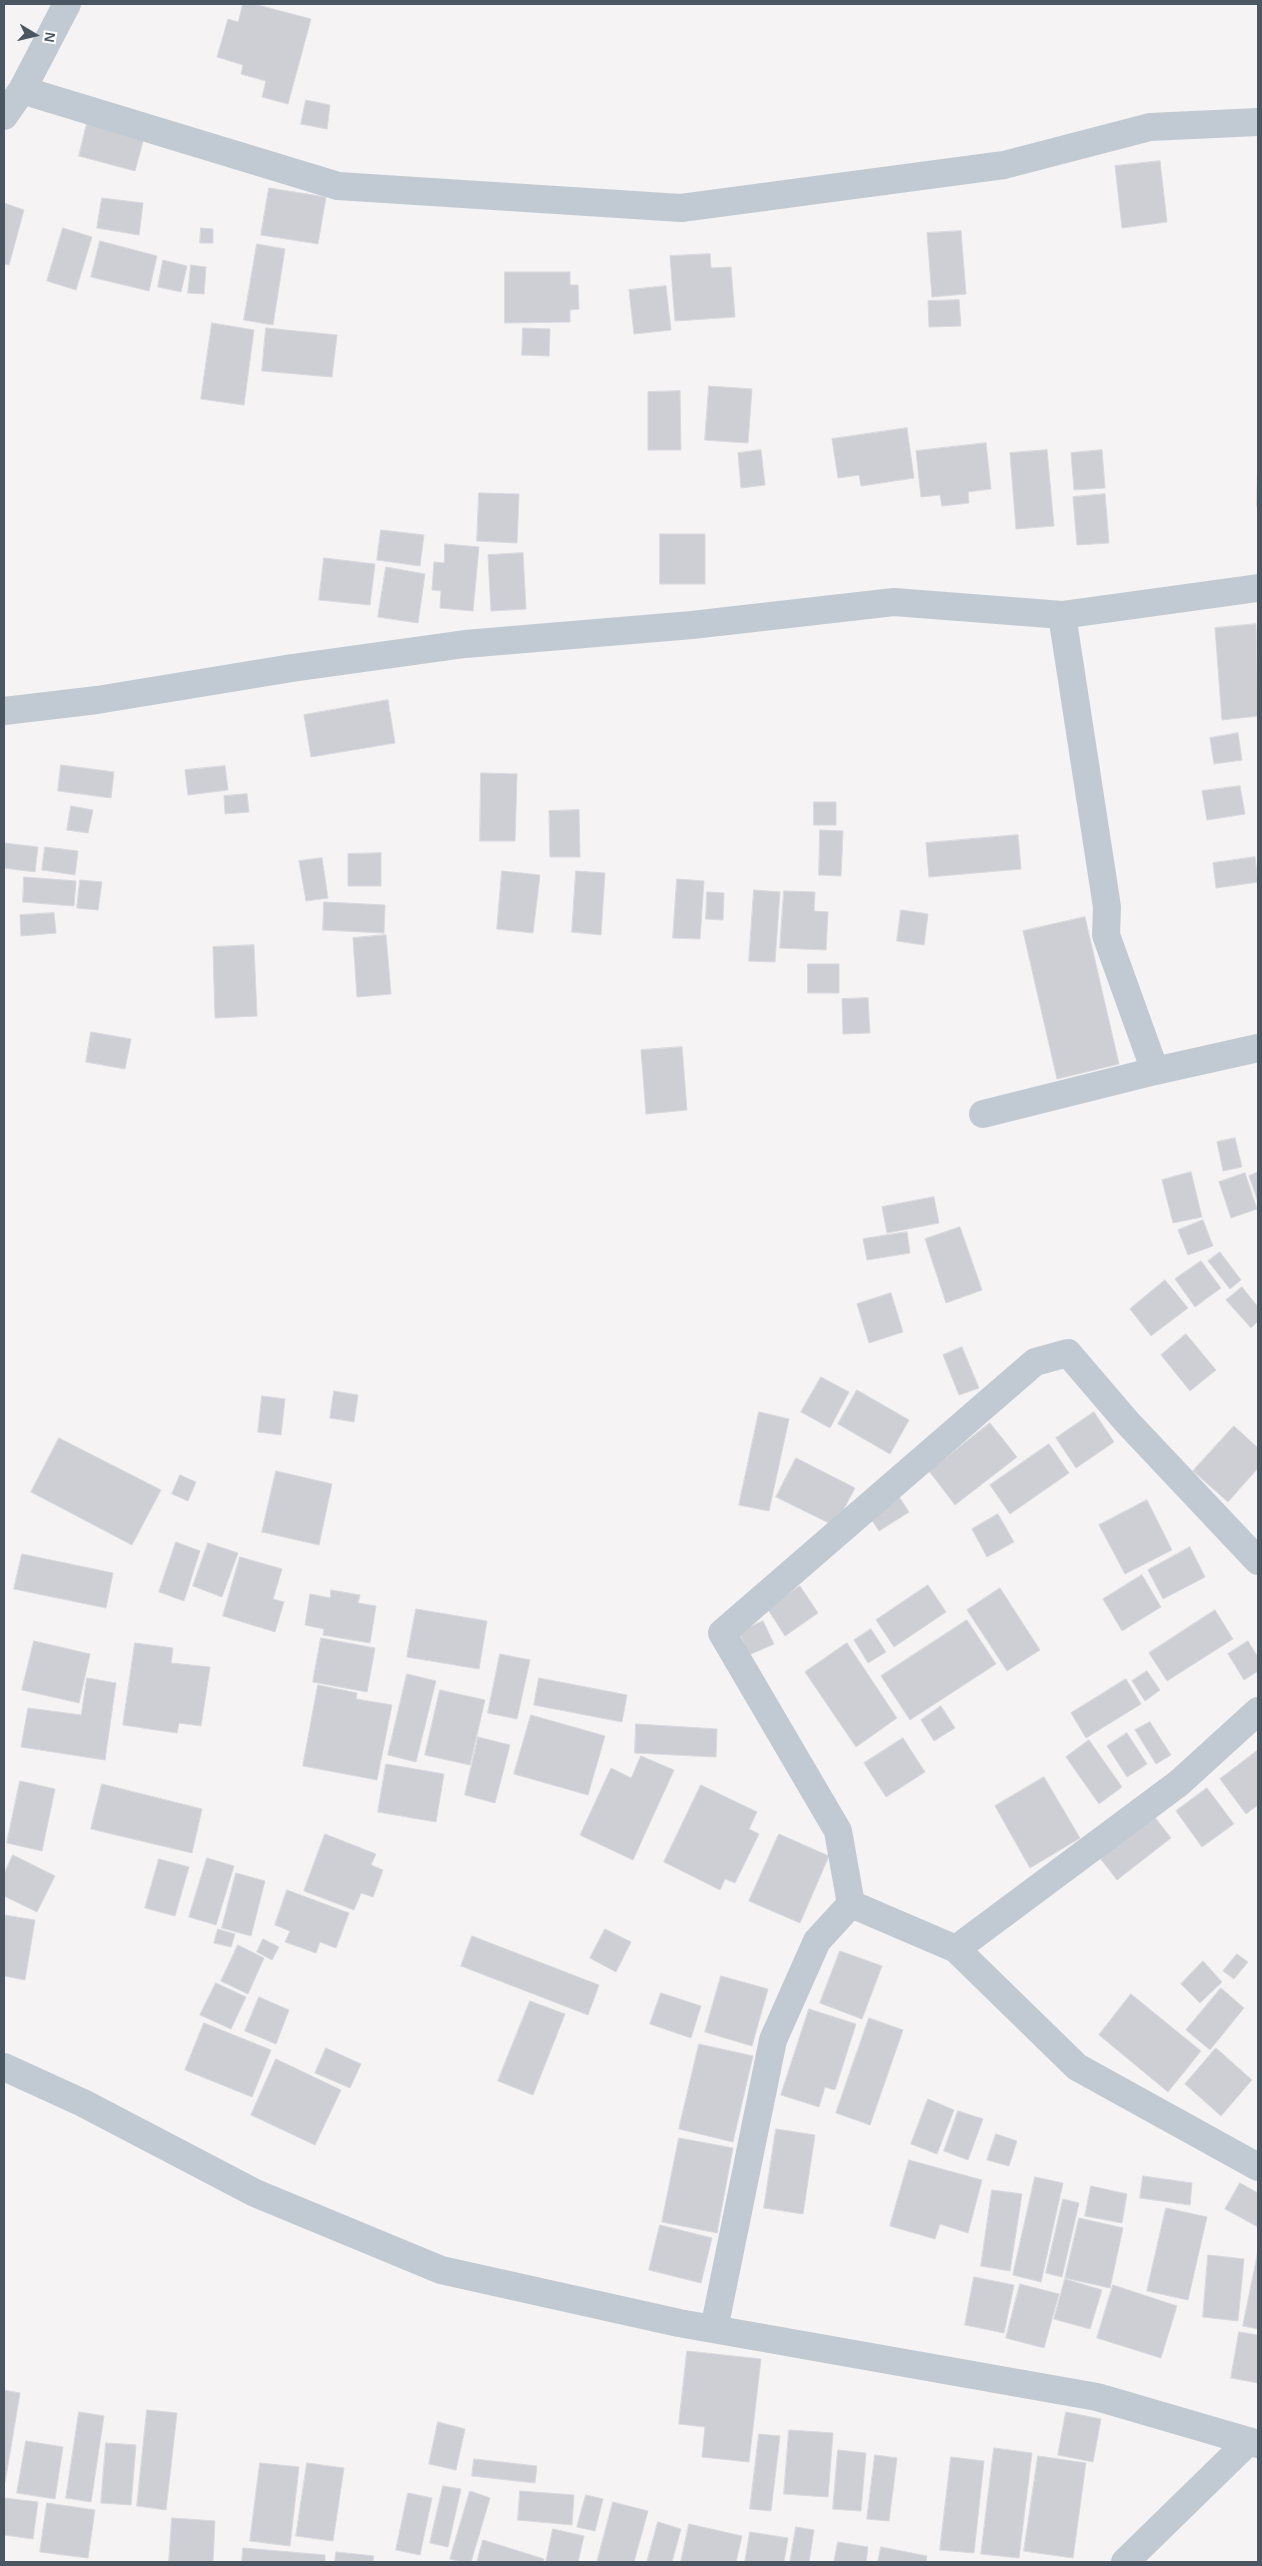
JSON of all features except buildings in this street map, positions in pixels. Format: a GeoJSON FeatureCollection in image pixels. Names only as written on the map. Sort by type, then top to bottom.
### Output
{"type":"FeatureCollection","features":[{"type":"Feature","properties":{"kind":"street"},"geometry":{"type":"LineString","coordinates":[[4,116],[22,90],[67,4]]}},
{"type":"Feature","properties":{"kind":"street"},"geometry":{"type":"LineString","coordinates":[[22,90],[338,186],[681,208],[1004,165],[1150,127],[1258,122]]}},
{"type":"Feature","properties":{"kind":"street"},"geometry":{"type":"LineString","coordinates":[[4,711],[97,700],[292,668],[465,644],[692,625],[894,602],[1062,615],[1258,588]]}},
{"type":"Feature","properties":{"kind":"street"},"geometry":{"type":"LineString","coordinates":[[1062,615],[1107,907],[1106,935],[1155,1071]]}},
{"type":"Feature","properties":{"kind":"street"},"geometry":{"type":"LineString","coordinates":[[983,1114],[1155,1071],[1258,1048]]}},
{"type":"Feature","properties":{"kind":"street"},"geometry":{"type":"LineString","coordinates":[[851,1904],[838,1831],[722,1634],[1035,1362],[1068,1353],[1127,1422],[1258,1562]]}},
{"type":"Feature","properties":{"kind":"street"},"geometry":{"type":"LineString","coordinates":[[956,1949],[1178,1783],[1258,1711]]}},
{"type":"Feature","properties":{"kind":"street"},"geometry":{"type":"LineString","coordinates":[[851,1904],[956,1949],[1077,2067],[1258,2167]]}},
{"type":"Feature","properties":{"kind":"street"},"geometry":{"type":"LineString","coordinates":[[714,2329],[773,2040],[817,1941],[851,1904]]}},
{"type":"Feature","properties":{"kind":"street"},"geometry":{"type":"LineString","coordinates":[[4,2067],[83,2102],[255,2193],[441,2270],[714,2329],[1097,2397],[1254,2442]]}},
{"type":"Feature","properties":{"kind":"street"},"geometry":{"type":"LineString","coordinates":[[1125,2562],[1254,2442]]}}]}
